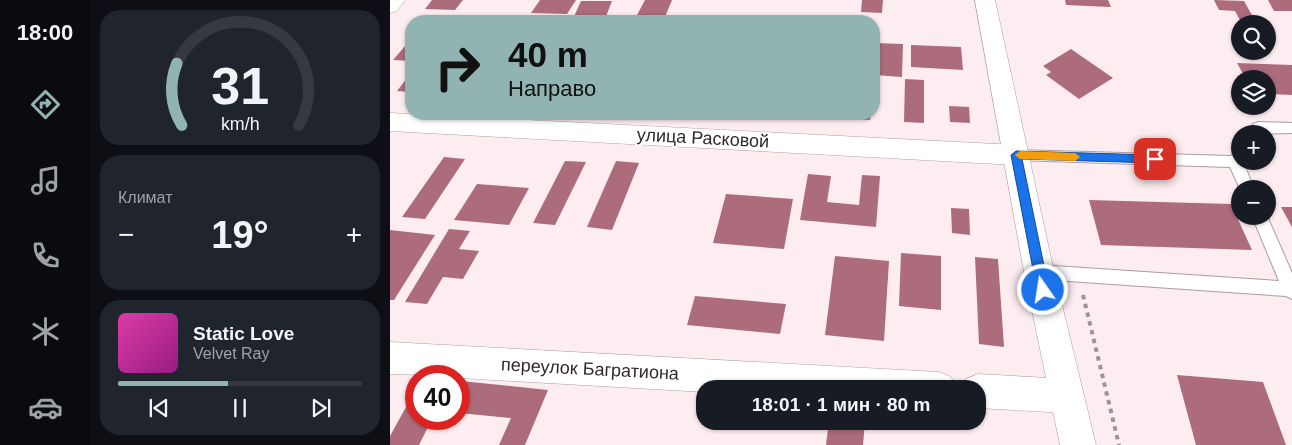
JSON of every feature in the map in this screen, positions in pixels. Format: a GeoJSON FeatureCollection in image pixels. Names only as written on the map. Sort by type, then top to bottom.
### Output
{"type":"FeatureCollection","features":[{"type":"Feature","properties":{"kind":"street"},"geometry":{"type":"LineString","coordinates":[[390,7],[395,0]]}},
{"type":"Feature","properties":{"kind":"street"},"geometry":{"type":"LineString","coordinates":[[984,0],[1039,272],[1078,445]]}},
{"type":"Feature","properties":{"kind":"street","name":"улица Расковой"},"geometry":{"type":"LineString","coordinates":[[390,122],[1016,155]]}},
{"type":"Feature","properties":{"kind":"street","name":"переулок Багратиона"},"geometry":{"type":"LineString","coordinates":[[390,358],[780,380]]}},
{"type":"Feature","properties":{"kind":"street"},"geometry":{"type":"LineString","coordinates":[[986,391],[1067,396]]}},
{"type":"Feature","properties":{"kind":"lane"},"geometry":{"type":"LineString","coordinates":[[1276,127],[1292,128]]}},
{"type":"Feature","properties":{"kind":"lane"},"geometry":{"type":"LineString","coordinates":[[1016,155],[1231,158]]}},
{"type":"Feature","properties":{"kind":"lane"},"geometry":{"type":"LineString","coordinates":[[1039,272],[1292,290],[1263,225]]}},
{"type":"Feature","properties":{"kind":"path"},"geometry":{"type":"LineString","coordinates":[[1078,274],[1119,445]]}},
{"type":"Feature","properties":{"kind":"building"},"geometry":{"type":"Polygon","coordinates":[[[432,0],[463,0],[455,10],[425,9],[432,0]]]}},
{"type":"Feature","properties":{"kind":"building"},"geometry":{"type":"Polygon","coordinates":[[[540,0],[576,0],[567,14],[531,13],[540,0]]]}},
{"type":"Feature","properties":{"kind":"building"},"geometry":{"type":"Polygon","coordinates":[[[645,0],[672,0],[666,15],[637,15],[645,0]]]}},
{"type":"Feature","properties":{"kind":"building"},"geometry":{"type":"Polygon","coordinates":[[[862,0],[883,0],[882,13],[861,12],[862,0]]]}},
{"type":"Feature","properties":{"kind":"building"},"geometry":{"type":"Polygon","coordinates":[[[1065,0],[1108,0],[1111,7],[1066,5],[1065,0]]]}},
{"type":"Feature","properties":{"kind":"building"},"geometry":{"type":"Polygon","coordinates":[[[1214,0],[1244,1],[1252,15],[1237,15],[1235,11],[1219,10],[1214,0]]]}},
{"type":"Feature","properties":{"kind":"building"},"geometry":{"type":"Polygon","coordinates":[[[1268,0],[1292,0],[1292,11],[1274,11],[1268,0]]]}},
{"type":"Feature","properties":{"kind":"building"},"geometry":{"type":"Polygon","coordinates":[[[581,1],[612,1],[607,15],[575,15],[581,1]]]}},
{"type":"Feature","properties":{"kind":"building"},"geometry":{"type":"Polygon","coordinates":[[[880,43],[903,44],[902,77],[880,75],[880,43]]]}},
{"type":"Feature","properties":{"kind":"building"},"geometry":{"type":"Polygon","coordinates":[[[911,45],[961,47],[963,70],[911,67],[911,45]]]}},
{"type":"Feature","properties":{"kind":"building"},"geometry":{"type":"Polygon","coordinates":[[[405,46],[405,61],[393,60],[405,46]]]}},
{"type":"Feature","properties":{"kind":"building"},"geometry":{"type":"Polygon","coordinates":[[[1071,49],[1113,78],[1079,99],[1046,75],[1051,72],[1043,66],[1071,49]]]}},
{"type":"Feature","properties":{"kind":"building"},"geometry":{"type":"Polygon","coordinates":[[[1237,63],[1292,65],[1292,95],[1276,94],[1276,70],[1241,70],[1237,63]]]}},
{"type":"Feature","properties":{"kind":"building"},"geometry":{"type":"Polygon","coordinates":[[[905,79],[924,80],[924,123],[904,122],[905,79]]]}},
{"type":"Feature","properties":{"kind":"building"},"geometry":{"type":"Polygon","coordinates":[[[405,81],[405,92],[397,91],[405,81]]]}},
{"type":"Feature","properties":{"kind":"building"},"geometry":{"type":"Polygon","coordinates":[[[949,106],[969,107],[970,123],[950,122],[949,106]]]}},
{"type":"Feature","properties":{"kind":"building"},"geometry":{"type":"Polygon","coordinates":[[[444,157],[465,159],[425,219],[402,217],[444,157]]]}},
{"type":"Feature","properties":{"kind":"building"},"geometry":{"type":"Polygon","coordinates":[[[565,161],[586,162],[555,225],[533,223],[565,161]]]}},
{"type":"Feature","properties":{"kind":"building"},"geometry":{"type":"Polygon","coordinates":[[[616,161],[639,163],[612,230],[587,227],[616,161]]]}},
{"type":"Feature","properties":{"kind":"building"},"geometry":{"type":"Polygon","coordinates":[[[808,174],[831,176],[827,202],[859,205],[862,175],[880,176],[876,227],[800,220],[808,174]]]}},
{"type":"Feature","properties":{"kind":"building"},"geometry":{"type":"Polygon","coordinates":[[[477,184],[529,188],[509,225],[454,220],[477,184]]]}},
{"type":"Feature","properties":{"kind":"building"},"geometry":{"type":"Polygon","coordinates":[[[726,194],[793,199],[784,249],[713,243],[726,194]]]}},
{"type":"Feature","properties":{"kind":"building"},"geometry":{"type":"Polygon","coordinates":[[[1089,200],[1231,204],[1231,225],[1241,225],[1252,250],[1101,245],[1089,200]]]}},
{"type":"Feature","properties":{"kind":"building"},"geometry":{"type":"Polygon","coordinates":[[[1281,207],[1292,207],[1292,227],[1281,207]]]}},
{"type":"Feature","properties":{"kind":"building"},"geometry":{"type":"Polygon","coordinates":[[[951,208],[969,209],[970,235],[952,233],[951,208]]]}},
{"type":"Feature","properties":{"kind":"building"},"geometry":{"type":"Polygon","coordinates":[[[449,229],[470,231],[459,249],[479,251],[463,279],[443,277],[427,304],[405,302],[449,229]]]}},
{"type":"Feature","properties":{"kind":"building"},"geometry":{"type":"Polygon","coordinates":[[[390,230],[435,235],[394,300],[390,300],[390,230]]]}},
{"type":"Feature","properties":{"kind":"building"},"geometry":{"type":"Polygon","coordinates":[[[901,253],[941,256],[941,310],[899,306],[901,253]]]}},
{"type":"Feature","properties":{"kind":"building"},"geometry":{"type":"Polygon","coordinates":[[[835,256],[889,261],[884,341],[825,335],[835,256]]]}},
{"type":"Feature","properties":{"kind":"building"},"geometry":{"type":"Polygon","coordinates":[[[975,257],[998,259],[1004,347],[979,344],[975,257]]]}},
{"type":"Feature","properties":{"kind":"building"},"geometry":{"type":"Polygon","coordinates":[[[695,296],[786,304],[780,334],[687,325],[695,296]]]}},
{"type":"Feature","properties":{"kind":"building"},"geometry":{"type":"Polygon","coordinates":[[[1177,375],[1263,382],[1286,445],[1196,445],[1177,375]]]}},
{"type":"Feature","properties":{"kind":"building"},"geometry":{"type":"Polygon","coordinates":[[[470,382],[548,390],[525,445],[499,445],[511,418],[470,414],[470,382]]]}},
{"type":"Feature","properties":{"kind":"building"},"geometry":{"type":"Polygon","coordinates":[[[405,409],[405,430],[426,430],[419,445],[390,445],[390,436],[405,409]]]}},
{"type":"Feature","properties":{"kind":"building"},"geometry":{"type":"Polygon","coordinates":[[[828,430],[864,430],[863,445],[826,445],[828,430]]]}},
{"type":"Feature","properties":{"kind":"slow traffic"},"geometry":{"type":"LineString","coordinates":[[1020,155],[1075,157]]}},
{"type":"Feature","properties":{"kind":"route"},"geometry":{"type":"LineString","coordinates":[[1043,290],[1016,155],[1155,159]]}}]}
